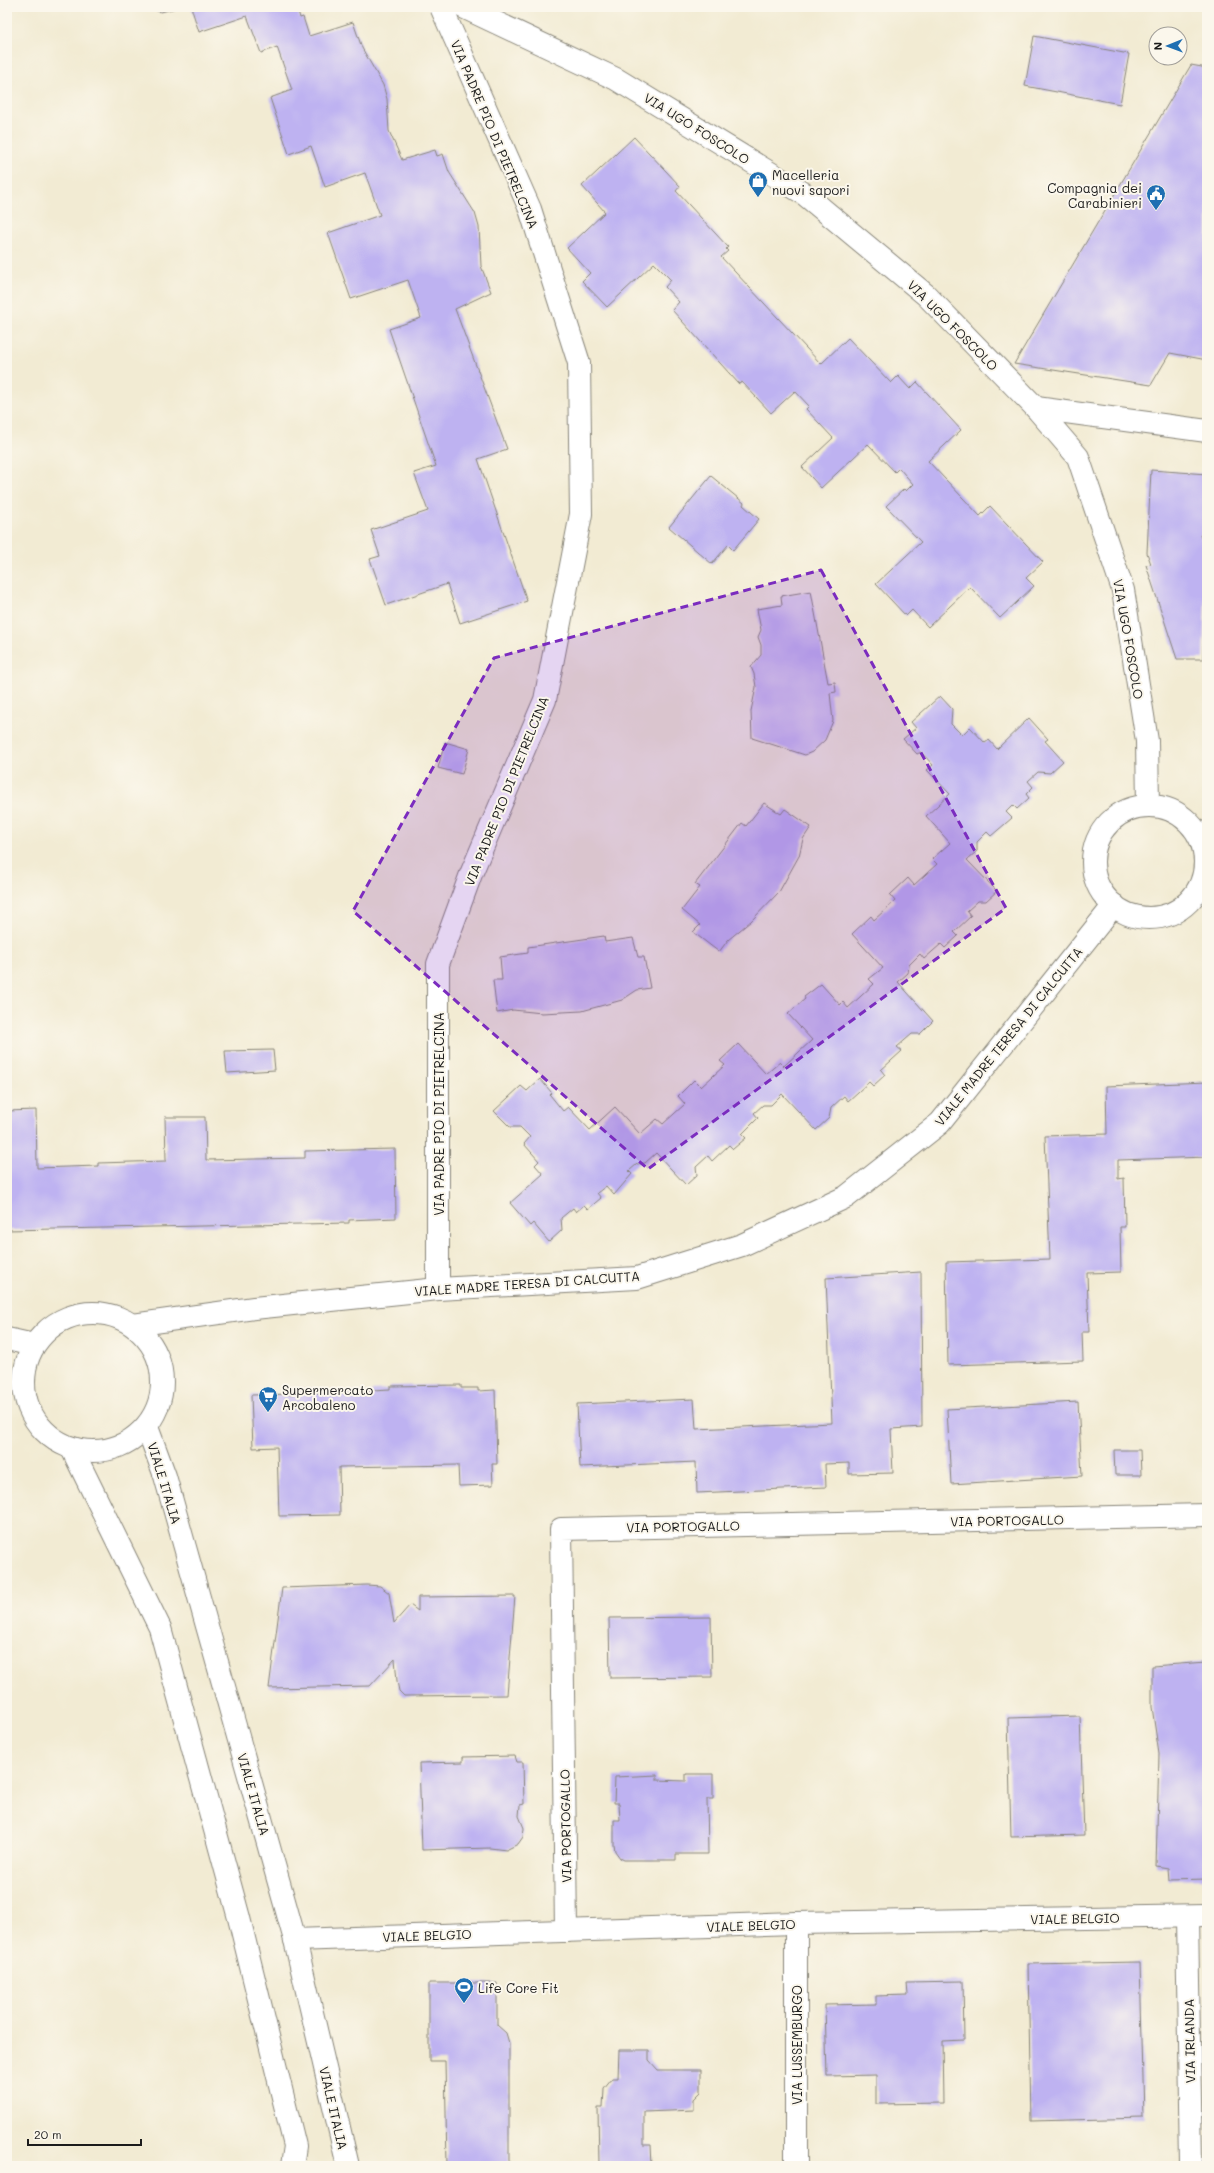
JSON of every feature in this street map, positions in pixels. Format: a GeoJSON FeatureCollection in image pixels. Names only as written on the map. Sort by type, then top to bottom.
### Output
{"type":"FeatureCollection","features":[{"type":"Feature","properties":{"kind":"street","name":"VIA PADRE PIO DI PIETRELCINA"},"geometry":{"type":"LineString","coordinates":[[438,1289],[438,964],[471,874],[545,700],[581,514],[579,363],[530,209],[441,7]]}},
{"type":"Feature","properties":{"kind":"street","name":"VIA UGO FOSCOLO"},"geometry":{"type":"LineString","coordinates":[[463,7],[616,78],[803,193],[926,295],[1036,408],[1078,457],[1123,590],[1147,741],[1148,805]]}},
{"type":"Feature","properties":{"kind":"street"},"geometry":{"type":"LineString","coordinates":[[1036,408],[1207,430]]}},
{"type":"Feature","properties":{"kind":"street"},"geometry":{"type":"LineString","coordinates":[[1148,805],[1176,812],[1197,833],[1205,861],[1205,874],[1198,890],[1178,911],[1150,919],[1121,912],[1100,892],[1092,863],[1099,835],[1120,813],[1148,805]]}},
{"type":"Feature","properties":{"kind":"street","name":"VIALE MADRE TERESA DI CALCUTTA"},"geometry":{"type":"LineString","coordinates":[[133,1325],[254,1308],[438,1289],[637,1278],[742,1245],[846,1197],[940,1122],[1114,905]]}},
{"type":"Feature","properties":{"kind":"street"},"geometry":{"type":"LineString","coordinates":[[86,1312],[110,1314],[133,1325],[150,1342],[161,1364],[163,1381],[159,1405],[147,1427],[130,1442],[108,1451],[72,1449],[50,1437],[34,1420],[25,1397],[25,1368],[34,1345],[50,1327],[63,1320],[86,1312]]}},
{"type":"Feature","properties":{"kind":"street"},"geometry":{"type":"LineString","coordinates":[[7,1339],[34,1345]]}},
{"type":"Feature","properties":{"kind":"street","name":"VIALE ITALIA"},"geometry":{"type":"LineString","coordinates":[[147,1427],[167,1484],[295,1940],[348,2166]]}},
{"type":"Feature","properties":{"kind":"street"},"geometry":{"type":"LineString","coordinates":[[72,1449],[160,1628],[241,1925],[295,2146],[292,2166]]}},
{"type":"Feature","properties":{"kind":"street","name":"VIA PORTOGALLO"},"geometry":{"type":"LineString","coordinates":[[566,1931],[561,1529],[1207,1516]]}},
{"type":"Feature","properties":{"kind":"street","name":"VIALE BELGIO"},"geometry":{"type":"LineString","coordinates":[[295,1940],[796,1923],[1197,1916]]}},
{"type":"Feature","properties":{"kind":"street","name":"VIA IRLANDA"},"geometry":{"type":"LineString","coordinates":[[1191,2166],[1197,1916]]}},
{"type":"Feature","properties":{"kind":"street","name":"VIA LUSSEMBURGO"},"geometry":{"type":"LineString","coordinates":[[796,1923],[796,2166]]}},
{"type":"Feature","properties":{"kind":"highlighted area"},"geometry":{"type":"Polygon","coordinates":[[[821,570],[1006,908],[648,1169],[353,911],[494,658],[821,570]]]}},
{"type":"Feature","properties":{"kind":"building"},"geometry":{"type":"Polygon","coordinates":[[[143,7],[180,7],[161,12],[143,7]]]}},
{"type":"Feature","properties":{"kind":"building"},"geometry":{"type":"Polygon","coordinates":[[[191,7],[297,7],[300,18],[303,17],[309,36],[353,22],[362,48],[383,85],[387,99],[389,131],[402,160],[435,150],[437,156],[443,154],[449,172],[475,213],[479,227],[481,266],[491,292],[455,309],[507,449],[478,459],[527,601],[460,623],[447,584],[386,605],[370,559],[380,556],[371,530],[428,511],[414,473],[436,466],[389,329],[421,318],[408,280],[351,299],[328,233],[380,215],[365,173],[325,187],[311,146],[289,154],[270,98],[292,90],[277,47],[261,53],[247,16],[199,32],[191,7]]]}},
{"type":"Feature","properties":{"kind":"building"},"geometry":{"type":"Polygon","coordinates":[[[1034,36],[1129,54],[1120,104],[1025,86],[1034,36]]]}},
{"type":"Feature","properties":{"kind":"building","name":"Compagnia dei Carabinieri"},"geometry":{"type":"Polygon","coordinates":[[[1191,65],[1207,68],[1207,360],[1170,353],[1151,385],[1014,364],[1191,65]]]}},
{"type":"Feature","properties":{"kind":"building"},"geometry":{"type":"Polygon","coordinates":[[[634,137],[680,186],[676,191],[728,247],[726,249],[728,251],[721,257],[821,364],[848,338],[891,383],[898,376],[910,389],[917,382],[961,430],[928,461],[980,516],[990,506],[1043,562],[1026,578],[1034,586],[1000,618],[970,587],[928,627],[912,610],[906,616],[876,584],[921,542],[886,506],[904,489],[906,491],[913,484],[899,468],[895,472],[868,444],[821,488],[802,467],[833,438],[806,409],[809,406],[795,391],[771,413],[742,382],[739,384],[672,310],[679,302],[665,287],[671,280],[654,263],[607,307],[582,281],[590,273],[567,248],[605,212],[582,186],[634,137]]]}},
{"type":"Feature","properties":{"kind":"building"},"geometry":{"type":"Polygon","coordinates":[[[1151,470],[1207,474],[1207,535],[1200,535],[1204,545],[1206,559],[1203,659],[1177,659],[1146,565],[1151,564],[1147,553],[1151,470]]]}},
{"type":"Feature","properties":{"kind":"building"},"geometry":{"type":"Polygon","coordinates":[[[711,476],[744,503],[743,505],[759,519],[733,550],[728,545],[712,564],[669,527],[711,476]]]}},
{"type":"Feature","properties":{"kind":"building"},"geometry":{"type":"Polygon","coordinates":[[[811,591],[828,683],[835,682],[836,692],[830,693],[833,721],[825,740],[812,752],[805,755],[752,738],[751,711],[756,687],[754,674],[751,667],[761,655],[761,645],[758,637],[761,630],[757,609],[782,605],[781,596],[811,591]]]}},
{"type":"Feature","properties":{"kind":"building"},"geometry":{"type":"Polygon","coordinates":[[[940,696],[952,709],[951,724],[962,735],[970,727],[985,743],[989,740],[997,749],[1029,718],[1048,739],[1045,741],[1063,761],[1050,773],[1038,772],[1028,781],[1033,787],[1026,794],[1029,798],[1017,809],[1013,805],[1006,812],[1012,818],[991,836],[987,832],[977,842],[977,851],[967,860],[997,891],[986,901],[978,901],[967,911],[971,916],[954,932],[958,936],[945,948],[941,944],[924,959],[920,954],[909,965],[908,973],[898,982],[933,1021],[920,1034],[912,1034],[897,1047],[902,1051],[881,1070],[885,1075],[873,1086],[869,1082],[848,1101],[844,1096],[831,1108],[829,1118],[816,1130],[782,1094],[771,1105],[763,1105],[754,1113],[758,1118],[742,1134],[746,1138],[733,1149],[729,1145],[712,1161],[708,1156],[696,1167],[697,1175],[686,1185],[656,1153],[645,1163],[637,1164],[629,1171],[632,1174],[614,1195],[606,1186],[597,1193],[601,1198],[588,1209],[584,1205],[576,1212],[573,1208],[561,1218],[562,1230],[549,1242],[533,1223],[530,1226],[510,1203],[543,1174],[535,1165],[539,1161],[524,1144],[530,1137],[520,1127],[510,1127],[494,1111],[521,1086],[527,1091],[540,1079],[552,1093],[550,1095],[563,1111],[568,1107],[590,1130],[615,1107],[640,1134],[657,1119],[663,1124],[685,1104],[678,1096],[694,1080],[701,1087],[725,1065],[720,1061],[738,1044],[766,1074],[780,1062],[784,1066],[812,1040],[788,1014],[805,999],[804,997],[821,984],[840,1005],[843,1002],[848,1008],[874,984],[869,979],[883,968],[852,934],[871,916],[874,920],[895,901],[890,895],[908,878],[914,885],[937,864],[932,859],[950,843],[926,816],[950,794],[927,770],[933,765],[921,752],[917,754],[903,739],[916,728],[911,722],[940,696]]]}},
{"type":"Feature","properties":{"kind":"building"},"geometry":{"type":"Polygon","coordinates":[[[445,742],[469,749],[462,774],[438,768],[445,742]]]}},
{"type":"Feature","properties":{"kind":"building"},"geometry":{"type":"Polygon","coordinates":[[[764,803],[781,814],[785,809],[811,827],[803,839],[799,856],[779,892],[751,921],[728,940],[719,952],[693,932],[700,925],[682,910],[700,887],[695,884],[742,823],[746,826],[764,803]]]}},
{"type":"Feature","properties":{"kind":"building"},"geometry":{"type":"Polygon","coordinates":[[[604,936],[605,942],[633,938],[638,957],[644,957],[650,988],[637,990],[622,1000],[582,1011],[542,1013],[513,1010],[497,1013],[493,980],[502,980],[500,957],[528,953],[528,947],[604,936]]]}},
{"type":"Feature","properties":{"kind":"building"},"geometry":{"type":"Polygon","coordinates":[[[273,1050],[275,1070],[227,1073],[225,1051],[273,1050]]]}},
{"type":"Feature","properties":{"kind":"building"},"geometry":{"type":"Polygon","coordinates":[[[1207,1082],[1207,1157],[1118,1160],[1118,1179],[1124,1178],[1125,1227],[1120,1227],[1121,1272],[1087,1273],[1089,1332],[1082,1332],[1083,1361],[948,1365],[946,1262],[1050,1259],[1045,1136],[1107,1134],[1106,1086],[1207,1082]]]}},
{"type":"Feature","properties":{"kind":"building"},"geometry":{"type":"Polygon","coordinates":[[[36,1110],[37,1168],[98,1166],[98,1163],[166,1161],[165,1117],[205,1117],[206,1160],[305,1158],[305,1151],[395,1149],[396,1218],[349,1220],[349,1223],[7,1230],[7,1111],[36,1110]]]}},
{"type":"Feature","properties":{"kind":"building"},"geometry":{"type":"Polygon","coordinates":[[[921,1272],[922,1427],[891,1429],[893,1473],[849,1474],[849,1463],[825,1464],[826,1487],[697,1493],[696,1462],[580,1467],[577,1404],[694,1399],[696,1429],[832,1423],[826,1278],[921,1272]]]}},
{"type":"Feature","properties":{"kind":"building"},"geometry":{"type":"Polygon","coordinates":[[[461,1385],[461,1388],[478,1388],[478,1391],[495,1390],[497,1464],[492,1464],[493,1485],[459,1486],[458,1465],[339,1467],[340,1515],[279,1516],[277,1447],[253,1448],[251,1395],[294,1394],[294,1389],[317,1388],[317,1393],[372,1392],[372,1390],[390,1389],[390,1386],[461,1385]]]}},
{"type":"Feature","properties":{"kind":"building"},"geometry":{"type":"Polygon","coordinates":[[[1078,1402],[1082,1476],[951,1484],[947,1409],[1078,1402]]]}},
{"type":"Feature","properties":{"kind":"building"},"geometry":{"type":"Polygon","coordinates":[[[1114,1450],[1140,1450],[1141,1475],[1115,1475],[1114,1450]]]}},
{"type":"Feature","properties":{"kind":"building"},"geometry":{"type":"Polygon","coordinates":[[[367,1585],[380,1586],[389,1593],[394,1623],[410,1605],[418,1611],[418,1597],[515,1596],[507,1695],[404,1696],[399,1691],[395,1659],[370,1686],[269,1688],[282,1588],[367,1585]]]}},
{"type":"Feature","properties":{"kind":"building"},"geometry":{"type":"Polygon","coordinates":[[[711,1617],[712,1677],[610,1678],[609,1618],[711,1617]]]}},
{"type":"Feature","properties":{"kind":"building"},"geometry":{"type":"Polygon","coordinates":[[[1207,1662],[1207,1879],[1169,1880],[1168,1868],[1156,1866],[1159,1754],[1152,1707],[1152,1666],[1207,1662]]]}},
{"type":"Feature","properties":{"kind":"building"},"geometry":{"type":"Polygon","coordinates":[[[1080,1716],[1084,1835],[1011,1837],[1008,1718],[1080,1716]]]}},
{"type":"Feature","properties":{"kind":"building"},"geometry":{"type":"Polygon","coordinates":[[[515,1756],[517,1762],[523,1762],[524,1804],[520,1805],[519,1816],[524,1828],[523,1837],[518,1844],[506,1850],[490,1848],[422,1850],[419,1763],[463,1762],[463,1757],[515,1756]]]}},
{"type":"Feature","properties":{"kind":"building"},"geometry":{"type":"Polygon","coordinates":[[[686,1774],[713,1774],[713,1799],[707,1799],[708,1854],[676,1854],[676,1860],[624,1860],[620,1858],[615,1851],[614,1845],[614,1820],[620,1820],[619,1803],[614,1803],[615,1777],[657,1775],[657,1780],[686,1781],[686,1774]]]}},
{"type":"Feature","properties":{"kind":"building"},"geometry":{"type":"Polygon","coordinates":[[[1140,1962],[1144,2118],[1031,2121],[1028,1964],[1140,1962]]]}},
{"type":"Feature","properties":{"kind":"building"},"geometry":{"type":"Polygon","coordinates":[[[963,1981],[964,2040],[942,2041],[943,2103],[876,2104],[876,2075],[827,2076],[825,2005],[876,2004],[876,1996],[908,1995],[907,1982],[963,1981]]]}},
{"type":"Feature","properties":{"kind":"building"},"geometry":{"type":"Polygon","coordinates":[[[429,1983],[497,1983],[497,2025],[506,2033],[509,2043],[509,2166],[447,2166],[445,2061],[429,2061],[429,1983]]]}},
{"type":"Feature","properties":{"kind":"building"},"geometry":{"type":"Polygon","coordinates":[[[619,2050],[649,2050],[649,2060],[658,2070],[701,2070],[701,2092],[694,2099],[694,2110],[644,2112],[644,2145],[651,2145],[652,2166],[599,2166],[598,2108],[603,2108],[604,2088],[612,2078],[618,2078],[619,2050]]]}},
{"type":"Feature","properties":{"kind":"place","name":"Macelleria nuovi sapori"},"geometry":{"type":"Point","coordinates":[758,198]}},
{"type":"Feature","properties":{"kind":"place","name":"Compagnia dei Carabinieri"},"geometry":{"type":"Point","coordinates":[1156,211]}},
{"type":"Feature","properties":{"kind":"place","name":"Supermercato Arcobaleno"},"geometry":{"type":"Point","coordinates":[268,1413]}},
{"type":"Feature","properties":{"kind":"place","name":"Life Core Fit"},"geometry":{"type":"Point","coordinates":[464,2004]}}]}
